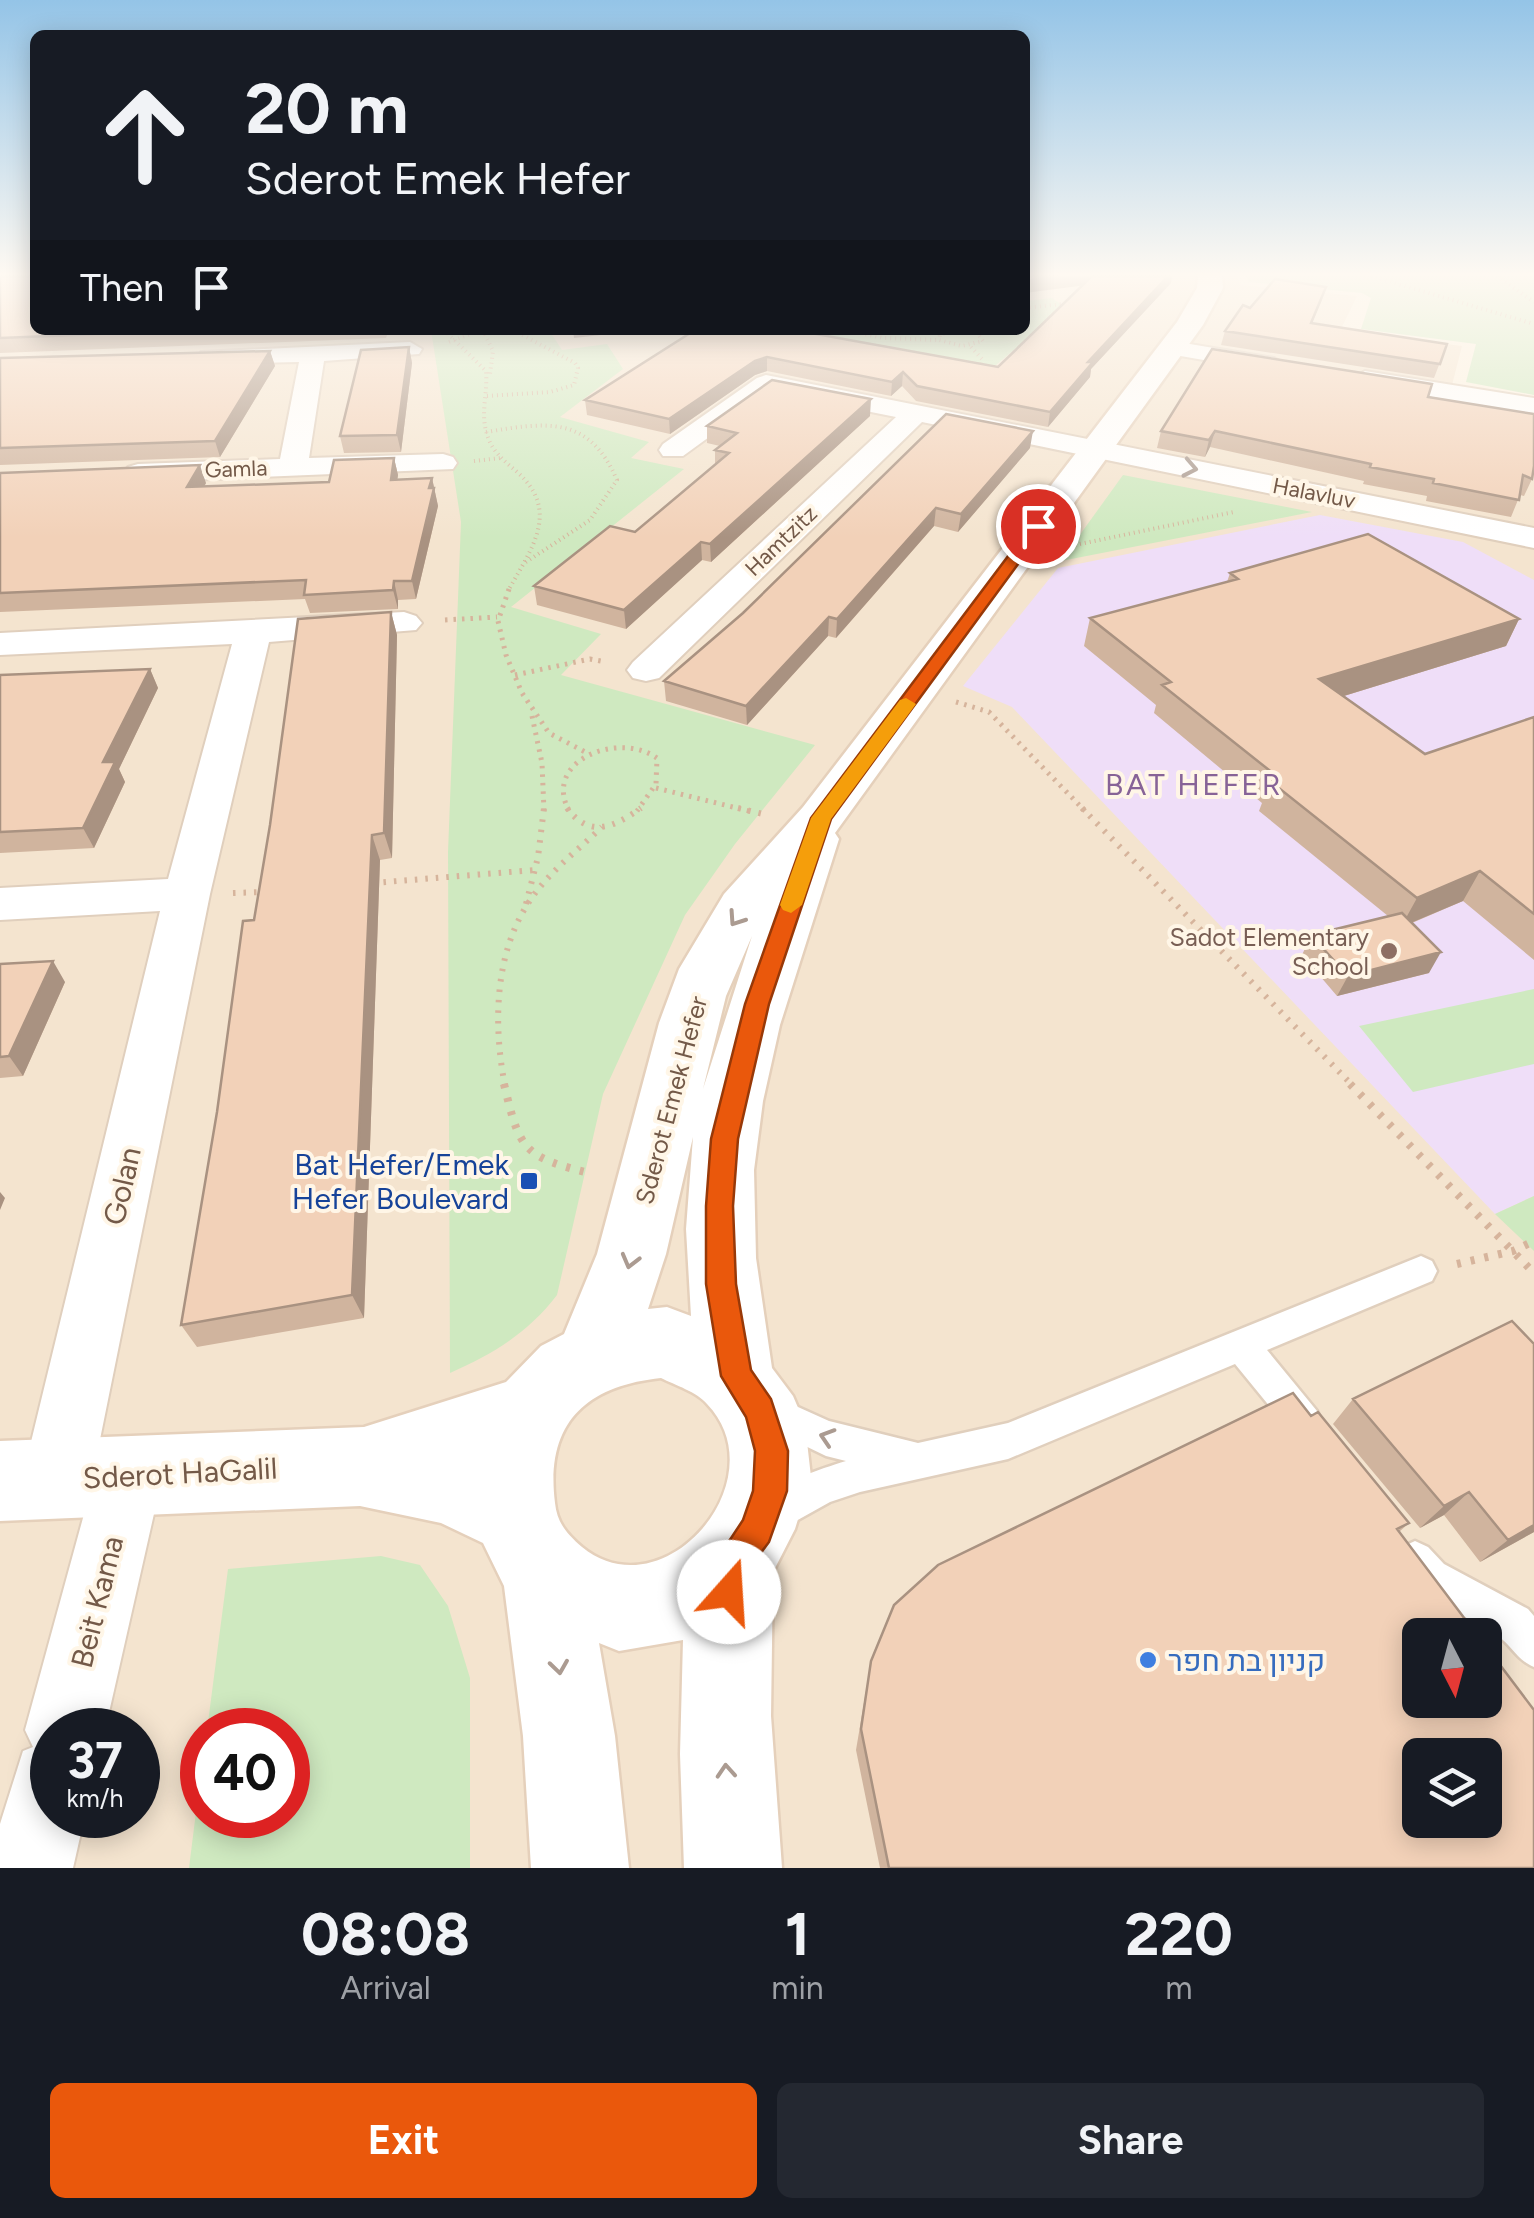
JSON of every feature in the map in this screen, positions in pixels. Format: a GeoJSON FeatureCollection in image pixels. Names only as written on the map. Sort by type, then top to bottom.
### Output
{"type":"FeatureCollection","features":[{"type":"Feature","properties":{"kind":"street","name":"Gamla"},"geometry":{"type":"LineString","coordinates":[[293,467],[311,363]]}},
{"type":"Feature","properties":{"kind":"street","name":"Sderot Emek Hefer"},"geometry":{"type":"LineString","coordinates":[[592,1354],[623,1285],[689,1020],[706,971],[755,890],[816,823],[1160,363]]}},
{"type":"Feature","properties":{"kind":"street"},"geometry":{"type":"LineString","coordinates":[[1264,363],[1305,370]]}},
{"type":"Feature","properties":{"kind":"street"},"geometry":{"type":"LineString","coordinates":[[1343,376],[1534,406]]}},
{"type":"Feature","properties":{"kind":"street","name":"Halavluv"},"geometry":{"type":"LineString","coordinates":[[672,450],[766,383],[1534,538]]}},
{"type":"Feature","properties":{"kind":"street","name":"Hamtzitz"},"geometry":{"type":"LineString","coordinates":[[646,670],[923,414]]}},
{"type":"Feature","properties":{"kind":"street","name":"Gamla"},"geometry":{"type":"LineString","coordinates":[[117,474],[443,463]]}},
{"type":"Feature","properties":{"kind":"street"},"geometry":{"type":"LineString","coordinates":[[0,644],[404,623]]}},
{"type":"Feature","properties":{"kind":"street","name":"Golan"},"geometry":{"type":"LineString","coordinates":[[62,1478],[187,894],[253,632]]}},
{"type":"Feature","properties":{"kind":"street","name":"Sderot Emek Hefer"},"geometry":{"type":"LineString","coordinates":[[742,1384],[721,1284],[720,1206],[725,1139],[757,1004],[816,823]]}},
{"type":"Feature","properties":{"kind":"street"},"geometry":{"type":"LineString","coordinates":[[0,904],[187,894]]}},
{"type":"Feature","properties":{"kind":"street"},"geometry":{"type":"LineString","coordinates":[[580,1868],[569,1736],[530,1544],[510,1491],[514,1449],[532,1410],[558,1378],[592,1354],[630,1342],[667,1342],[703,1353],[742,1384],[760,1410],[772,1451],[770,1491],[744,1547],[724,1646],[724,1744],[733,1868]]}},
{"type":"Feature","properties":{"kind":"street","name":"Sderot HaGalil"},"geometry":{"type":"LineString","coordinates":[[360,1466],[471,1435],[532,1410]]}},
{"type":"Feature","properties":{"kind":"street","name":"Sderot HaGalil"},"geometry":{"type":"LineString","coordinates":[[62,1478],[360,1466],[418,1476],[475,1492],[530,1544]]}},
{"type":"Feature","properties":{"kind":"street","name":"Beit Kama"},"geometry":{"type":"LineString","coordinates":[[62,1478],[65,1708]]}},
{"type":"Feature","properties":{"kind":"street"},"geometry":{"type":"LineString","coordinates":[[530,1544],[581,1598],[618,1607],[659,1605],[698,1590],[744,1547]]}},
{"type":"Feature","properties":{"kind":"street"},"geometry":{"type":"LineString","coordinates":[[31,1868],[38,1838]]}},
{"type":"Feature","properties":{"kind":"lane"},"geometry":{"type":"LineString","coordinates":[[744,1547],[788,1502],[821,1486],[916,1459],[960,1454],[1008,1441],[1421,1271]]}},
{"type":"Feature","properties":{"kind":"lane"},"geometry":{"type":"LineString","coordinates":[[1242,1346],[1330,1454]]}},
{"type":"Feature","properties":{"kind":"lane"},"geometry":{"type":"LineString","coordinates":[[742,1384],[787,1422],[826,1438],[916,1459]]}},
{"type":"Feature","properties":{"kind":"lane"},"geometry":{"type":"LineString","coordinates":[[1392,1532],[1430,1578],[1514,1623],[1534,1647]]}},
{"type":"Feature","properties":{"kind":"path"},"geometry":{"type":"LineString","coordinates":[[478,363],[488,380]]}},
{"type":"Feature","properties":{"kind":"path"},"geometry":{"type":"LineString","coordinates":[[493,363],[488,380],[486,432],[504,463],[530,484],[540,504],[539,528],[498,617],[501,640],[542,750],[547,792],[535,870],[506,958],[495,1011],[504,1089],[518,1136],[560,1166],[648,1187]]}},
{"type":"Feature","properties":{"kind":"path"},"geometry":{"type":"LineString","coordinates":[[487,396],[550,392],[574,385],[576,363]]}},
{"type":"Feature","properties":{"kind":"path"},"geometry":{"type":"LineString","coordinates":[[923,414],[983,363]]}},
{"type":"Feature","properties":{"kind":"path"},"geometry":{"type":"LineString","coordinates":[[486,432],[569,425],[599,444],[617,480],[609,499],[572,536],[522,564]]}},
{"type":"Feature","properties":{"kind":"path"},"geometry":{"type":"LineString","coordinates":[[1015,558],[1320,494]]}},
{"type":"Feature","properties":{"kind":"path"},"geometry":{"type":"LineString","coordinates":[[404,623],[498,617]]}},
{"type":"Feature","properties":{"kind":"path"},"geometry":{"type":"LineString","coordinates":[[515,675],[590,660],[646,670]]}},
{"type":"Feature","properties":{"kind":"path"},"geometry":{"type":"LineString","coordinates":[[916,690],[989,712],[1534,1273]]}},
{"type":"Feature","properties":{"kind":"path"},"geometry":{"type":"LineString","coordinates":[[531,714],[550,734],[589,754]]}},
{"type":"Feature","properties":{"kind":"path"},"geometry":{"type":"LineString","coordinates":[[607,746],[643,748],[657,758],[656,788],[634,814],[620,824],[602,827],[593,828],[572,820],[561,803],[562,782],[589,754],[607,746]]}},
{"type":"Feature","properties":{"kind":"path"},"geometry":{"type":"LineString","coordinates":[[656,788],[816,823]]}},
{"type":"Feature","properties":{"kind":"path"},"geometry":{"type":"LineString","coordinates":[[524,911],[546,880],[602,827]]}},
{"type":"Feature","properties":{"kind":"path"},"geometry":{"type":"LineString","coordinates":[[364,884],[535,870]]}},
{"type":"Feature","properties":{"kind":"path"},"geometry":{"type":"LineString","coordinates":[[187,894],[269,892]]}},
{"type":"Feature","properties":{"kind":"path"},"geometry":{"type":"LineString","coordinates":[[1421,1271],[1512,1252],[1534,1240]]}},
{"type":"Feature","properties":{"kind":"shaded area","name":"BAT HEFER"},"geometry":{"type":"Polygon","coordinates":[[[0,363],[1458,363],[1452,385],[1534,399],[1534,1868],[0,1868],[0,363]]]}},
{"type":"Feature","properties":{"kind":"shaded area","name":"Sadot Elementary School"},"geometry":{"type":"Polygon","coordinates":[[[1320,515],[1463,542],[1534,580],[1534,1196],[1495,1214],[1012,707],[963,686],[1058,568],[1320,515]]]}},
{"type":"Feature","properties":{"kind":"green space"},"geometry":{"type":"Polygon","coordinates":[[[436,363],[619,363],[623,369],[560,417],[649,442],[631,458],[684,469],[511,607],[601,634],[561,675],[815,745],[735,844],[685,915],[603,1094],[557,1295],[509,1341],[450,1373],[448,852],[461,522],[436,363]]]}},
{"type":"Feature","properties":{"kind":"green space"},"geometry":{"type":"Polygon","coordinates":[[[923,363],[998,363],[983,376],[923,363]]]}},
{"type":"Feature","properties":{"kind":"green space"},"geometry":{"type":"Polygon","coordinates":[[[1471,363],[1534,363],[1534,395],[1466,382],[1471,363]]]}},
{"type":"Feature","properties":{"kind":"green space"},"geometry":{"type":"Polygon","coordinates":[[[1123,475],[1312,512],[1061,561],[1123,475]]]}},
{"type":"Feature","properties":{"kind":"green space"},"geometry":{"type":"Polygon","coordinates":[[[1534,989],[1534,1064],[1413,1092],[1359,1026],[1534,989]]]}},
{"type":"Feature","properties":{"kind":"green space"},"geometry":{"type":"Polygon","coordinates":[[[1534,1196],[1534,1251],[1495,1214],[1534,1196]]]}},
{"type":"Feature","properties":{"kind":"green space"},"geometry":{"type":"Polygon","coordinates":[[[381,1556],[420,1565],[448,1606],[470,1678],[470,1868],[189,1868],[193,1838],[310,1838],[310,1708],[210,1708],[228,1569],[381,1556]]]}},
{"type":"Feature","properties":{"kind":"building"},"geometry":{"type":"Polygon","coordinates":[[[0,363],[263,363],[215,441],[0,448],[0,363]]]}},
{"type":"Feature","properties":{"kind":"building"},"geometry":{"type":"Polygon","coordinates":[[[358,363],[407,363],[397,435],[340,436],[358,363]]]}},
{"type":"Feature","properties":{"kind":"building"},"geometry":{"type":"Polygon","coordinates":[[[643,363],[752,363],[669,419],[585,400],[643,363]]]}},
{"type":"Feature","properties":{"kind":"building"},"geometry":{"type":"Polygon","coordinates":[[[798,363],[977,363],[998,367],[1002,363],[1092,363],[1050,412],[917,386],[903,372],[892,382],[798,363]]]}},
{"type":"Feature","properties":{"kind":"building"},"geometry":{"type":"Polygon","coordinates":[[[1203,363],[1301,363],[1432,384],[1428,397],[1534,414],[1534,466],[1532,479],[1523,475],[1519,500],[1215,431],[1209,440],[1161,431],[1203,363]]]}},
{"type":"Feature","properties":{"kind":"building"},"geometry":{"type":"Polygon","coordinates":[[[772,380],[871,399],[710,544],[701,542],[624,610],[534,586],[610,526],[635,532],[729,453],[715,450],[737,433],[707,426],[772,380]]]}},
{"type":"Feature","properties":{"kind":"building"},"geometry":{"type":"Polygon","coordinates":[[[946,414],[1033,431],[961,514],[936,508],[837,619],[829,617],[746,706],[664,681],[743,613],[946,414]]]}},
{"type":"Feature","properties":{"kind":"building"},"geometry":{"type":"Polygon","coordinates":[[[394,458],[391,480],[432,478],[429,488],[434,488],[412,581],[394,581],[393,590],[304,595],[306,580],[0,593],[0,473],[200,465],[187,487],[329,482],[334,460],[394,458]]]}},
{"type":"Feature","properties":{"kind":"building"},"geometry":{"type":"Polygon","coordinates":[[[1368,534],[1519,619],[1319,679],[1425,754],[1534,717],[1534,914],[1480,871],[1417,898],[1270,781],[1279,778],[1162,685],[1171,682],[1090,618],[1238,579],[1230,573],[1368,534]]]}},
{"type":"Feature","properties":{"kind":"building"},"geometry":{"type":"Polygon","coordinates":[[[391,612],[384,833],[372,835],[352,1295],[181,1325],[217,1112],[243,921],[254,920],[270,825],[298,619],[391,612]]]}},
{"type":"Feature","properties":{"kind":"building"},"geometry":{"type":"Polygon","coordinates":[[[150,669],[103,762],[115,762],[83,828],[0,832],[0,675],[150,669]]]}},
{"type":"Feature","properties":{"kind":"building"},"geometry":{"type":"Polygon","coordinates":[[[1402,913],[1441,952],[1348,976],[1311,935],[1402,913]]]}},
{"type":"Feature","properties":{"kind":"building"},"geometry":{"type":"Polygon","coordinates":[[[53,961],[9,1056],[0,1057],[0,964],[53,961]]]}},
{"type":"Feature","properties":{"kind":"building"},"geometry":{"type":"Polygon","coordinates":[[[1512,1321],[1534,1344],[1534,1525],[1508,1540],[1469,1492],[1444,1506],[1353,1399],[1512,1321]]]}},
{"type":"Feature","properties":{"kind":"building","name":"קניון בת חפר"},"geometry":{"type":"Polygon","coordinates":[[[1293,1393],[1311,1416],[1318,1412],[1409,1523],[1397,1529],[1464,1618],[1402,1618],[1402,1718],[1502,1718],[1502,1668],[1534,1710],[1534,1868],[889,1868],[861,1729],[871,1661],[894,1605],[938,1565],[1293,1393]]]}},
{"type":"Feature","properties":{"kind":"slow traffic"},"geometry":{"type":"LineString","coordinates":[[791,905],[821,818],[906,704]]}},
{"type":"Feature","properties":{"kind":"place","name":"Sadot Elementary School"},"geometry":{"type":"Point","coordinates":[1389,951]}},
{"type":"Feature","properties":{"kind":"place","name":"Bat Hefer/Emek Hefer Boulevard"},"geometry":{"type":"Point","coordinates":[529,1181]}},
{"type":"Feature","properties":{"kind":"place","name":"קניון בת חפר"},"geometry":{"type":"Point","coordinates":[1148,1660]}},
{"type":"Feature","properties":{"kind":"district","name":"BAT HEFER"},"geometry":{"type":"Point","coordinates":[1194,784]}},
{"type":"Feature","properties":{"kind":"route"},"geometry":{"type":"LineString","coordinates":[[729,1592],[731,1564],[756,1530],[770,1491],[772,1451],[760,1410],[736,1376],[721,1284],[720,1206],[725,1139],[757,1004],[821,818],[1038,526]]}}]}
